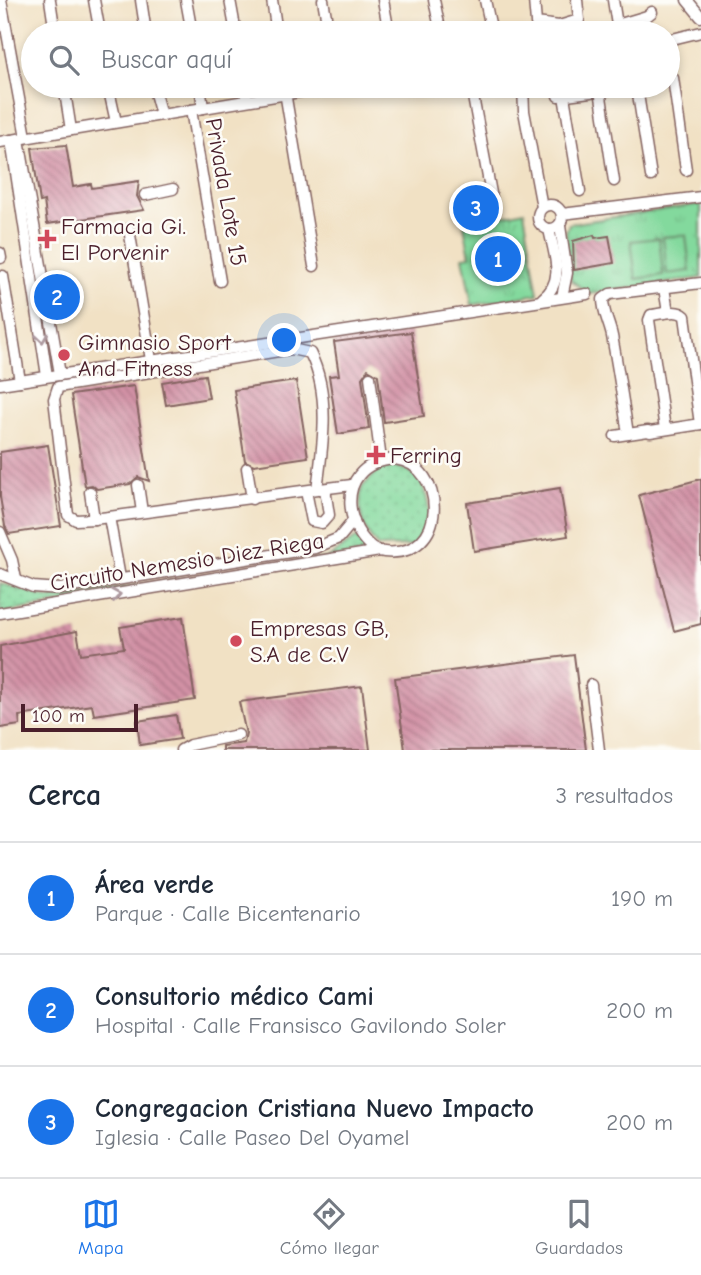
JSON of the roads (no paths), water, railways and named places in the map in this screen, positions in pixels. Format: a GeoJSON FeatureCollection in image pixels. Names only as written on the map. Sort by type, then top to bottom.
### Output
{"type":"FeatureCollection","features":[{"type":"Feature","properties":{"kind":"street"},"geometry":{"type":"LineString","coordinates":[[1,0],[14,139],[60,374]]}},
{"type":"Feature","properties":{"kind":"street"},"geometry":{"type":"LineString","coordinates":[[50,0],[53,21]]}},
{"type":"Feature","properties":{"kind":"street"},"geometry":{"type":"LineString","coordinates":[[94,0],[98,21]]}},
{"type":"Feature","properties":{"kind":"street"},"geometry":{"type":"LineString","coordinates":[[141,0],[144,21]]}},
{"type":"Feature","properties":{"kind":"street"},"geometry":{"type":"LineString","coordinates":[[186,0],[190,21]]}},
{"type":"Feature","properties":{"kind":"street"},"geometry":{"type":"LineString","coordinates":[[230,0],[234,21]]}},
{"type":"Feature","properties":{"kind":"street"},"geometry":{"type":"LineString","coordinates":[[272,0],[275,21]]}},
{"type":"Feature","properties":{"kind":"street"},"geometry":{"type":"LineString","coordinates":[[323,0],[327,21]]}},
{"type":"Feature","properties":{"kind":"street"},"geometry":{"type":"LineString","coordinates":[[383,0],[387,21]]}},
{"type":"Feature","properties":{"kind":"street"},"geometry":{"type":"LineString","coordinates":[[434,0],[438,21]]}},
{"type":"Feature","properties":{"kind":"street"},"geometry":{"type":"LineString","coordinates":[[485,0],[489,21]]}},
{"type":"Feature","properties":{"kind":"street"},"geometry":{"type":"LineString","coordinates":[[534,0],[536,21]]}},
{"type":"Feature","properties":{"kind":"street"},"geometry":{"type":"LineString","coordinates":[[577,0],[579,20],[577,21]]}},
{"type":"Feature","properties":{"kind":"street"},"geometry":{"type":"LineString","coordinates":[[613,0],[616,21]]}},
{"type":"Feature","properties":{"kind":"street"},"geometry":{"type":"LineString","coordinates":[[687,0],[701,18]]}},
{"type":"Feature","properties":{"kind":"street"},"geometry":{"type":"LineString","coordinates":[[630,21],[652,12]]}},
{"type":"Feature","properties":{"kind":"street"},"geometry":{"type":"LineString","coordinates":[[680,37],[701,32]]}},
{"type":"Feature","properties":{"kind":"street"},"geometry":{"type":"LineString","coordinates":[[66,98],[71,130]]}},
{"type":"Feature","properties":{"kind":"street"},"geometry":{"type":"LineString","coordinates":[[111,98],[116,122]]}},
{"type":"Feature","properties":{"kind":"street"},"geometry":{"type":"LineString","coordinates":[[156,98],[161,115]]}},
{"type":"Feature","properties":{"kind":"street"},"geometry":{"type":"LineString","coordinates":[[202,98],[203,108]]}},
{"type":"Feature","properties":{"kind":"street"},"geometry":{"type":"LineString","coordinates":[[14,139],[255,98]]}},
{"type":"Feature","properties":{"kind":"street"},"geometry":{"type":"LineString","coordinates":[[286,98],[314,266]]}},
{"type":"Feature","properties":{"kind":"street"},"geometry":{"type":"LineString","coordinates":[[473,98],[493,204]]}},
{"type":"Feature","properties":{"kind":"street"},"geometry":{"type":"LineString","coordinates":[[523,98],[542,207],[538,221],[557,223],[701,197]]}},
{"type":"Feature","properties":{"kind":"street"},"geometry":{"type":"LineString","coordinates":[[561,98],[580,191]]}},
{"type":"Feature","properties":{"kind":"street"},"geometry":{"type":"LineString","coordinates":[[601,98],[614,181]]}},
{"type":"Feature","properties":{"kind":"street"},"geometry":{"type":"LineString","coordinates":[[636,98],[651,176]]}},
{"type":"Feature","properties":{"kind":"street"},"geometry":{"type":"LineString","coordinates":[[676,98],[686,170]]}},
{"type":"Feature","properties":{"kind":"street","name":"Privada Lote 15"},"geometry":{"type":"LineString","coordinates":[[191,110],[220,281]]}},
{"type":"Feature","properties":{"kind":"street"},"geometry":{"type":"LineString","coordinates":[[14,139],[36,230],[34,251],[47,376]]}},
{"type":"Feature","properties":{"kind":"street"},"geometry":{"type":"LineString","coordinates":[[145,195],[173,189]]}},
{"type":"Feature","properties":{"kind":"street"},"geometry":{"type":"LineString","coordinates":[[542,207],[554,205],[567,274],[562,297]]}},
{"type":"Feature","properties":{"kind":"street"},"geometry":{"type":"LineString","coordinates":[[542,299],[555,288],[558,279],[557,223]]}},
{"type":"Feature","properties":{"kind":"street"},"geometry":{"type":"LineString","coordinates":[[129,229],[151,360]]}},
{"type":"Feature","properties":{"kind":"street"},"geometry":{"type":"LineString","coordinates":[[0,253],[1,258]]}},
{"type":"Feature","properties":{"kind":"street"},"geometry":{"type":"LineString","coordinates":[[3,276],[20,380]]}},
{"type":"Feature","properties":{"kind":"street"},"geometry":{"type":"LineString","coordinates":[[628,434],[615,354],[603,303],[610,294],[701,282]]}},
{"type":"Feature","properties":{"kind":"street"},"geometry":{"type":"LineString","coordinates":[[664,288],[668,312]]}},
{"type":"Feature","properties":{"kind":"street"},"geometry":{"type":"LineString","coordinates":[[0,384],[60,374],[103,362],[151,360],[463,307],[587,294]]}},
{"type":"Feature","properties":{"kind":"street"},"geometry":{"type":"LineString","coordinates":[[615,436],[701,424],[683,313],[651,315],[649,320],[665,429]]}},
{"type":"Feature","properties":{"kind":"street"},"geometry":{"type":"LineString","coordinates":[[316,490],[325,428],[315,363],[310,353],[291,349],[58,387],[54,399],[68,515],[76,520],[252,499],[352,485],[364,467],[381,460],[370,377]]}},
{"type":"Feature","properties":{"kind":"street","name":"Circuito Nemesio Diez Riega"},"geometry":{"type":"LineString","coordinates":[[0,613],[218,580],[380,551],[409,550],[420,545],[432,529],[433,515],[424,473],[403,460],[381,460]]}},
{"type":"Feature","properties":{"kind":"street"},"geometry":{"type":"LineString","coordinates":[[247,468],[252,499]]}},
{"type":"Feature","properties":{"kind":"street"},"geometry":{"type":"LineString","coordinates":[[138,485],[142,512]]}},
{"type":"Feature","properties":{"kind":"street","name":"Circuito Nemesio Diez Riega"},"geometry":{"type":"LineString","coordinates":[[352,485],[354,520],[363,538],[380,551]]}},
{"type":"Feature","properties":{"kind":"street"},"geometry":{"type":"LineString","coordinates":[[90,492],[94,519]]}},
{"type":"Feature","properties":{"kind":"street"},"geometry":{"type":"LineString","coordinates":[[109,517],[120,578]]}},
{"type":"Feature","properties":{"kind":"street","name":"Circuito Nemesio Diez Riega"},"geometry":{"type":"LineString","coordinates":[[0,574],[48,589],[216,564],[330,544],[354,520]]}},
{"type":"Feature","properties":{"kind":"street"},"geometry":{"type":"LineString","coordinates":[[0,531],[12,560],[16,579]]}},
{"type":"Feature","properties":{"kind":"street"},"geometry":{"type":"LineString","coordinates":[[216,564],[218,580]]}},
{"type":"Feature","properties":{"kind":"street"},"geometry":{"type":"LineString","coordinates":[[592,685],[599,750]]}},
{"type":"Feature","properties":{"kind":"street"},"geometry":{"type":"LineString","coordinates":[[181,750],[190,745],[238,735]]}},
{"type":"Feature","properties":{"kind":"place","name":"Congregacion Cristiana Nuevo Impacto"},"geometry":{"type":"Point","coordinates":[476,208]}},
{"type":"Feature","properties":{"kind":"place","name":"Farmacia Gi. El Porvenir"},"geometry":{"type":"Point","coordinates":[47,239]}},
{"type":"Feature","properties":{"kind":"place","name":"Área verde"},"geometry":{"type":"Point","coordinates":[498,259]}},
{"type":"Feature","properties":{"kind":"place","name":"Consultorio médico Cami"},"geometry":{"type":"Point","coordinates":[57,297]}},
{"type":"Feature","properties":{"kind":"place","name":"Gimnasio Sport And Fitness"},"geometry":{"type":"Point","coordinates":[64,355]}},
{"type":"Feature","properties":{"kind":"place","name":"Ferring"},"geometry":{"type":"Point","coordinates":[376,455]}},
{"type":"Feature","properties":{"kind":"place","name":"Empresas GB, S.A de C.V"},"geometry":{"type":"Point","coordinates":[236,641]}}]}
